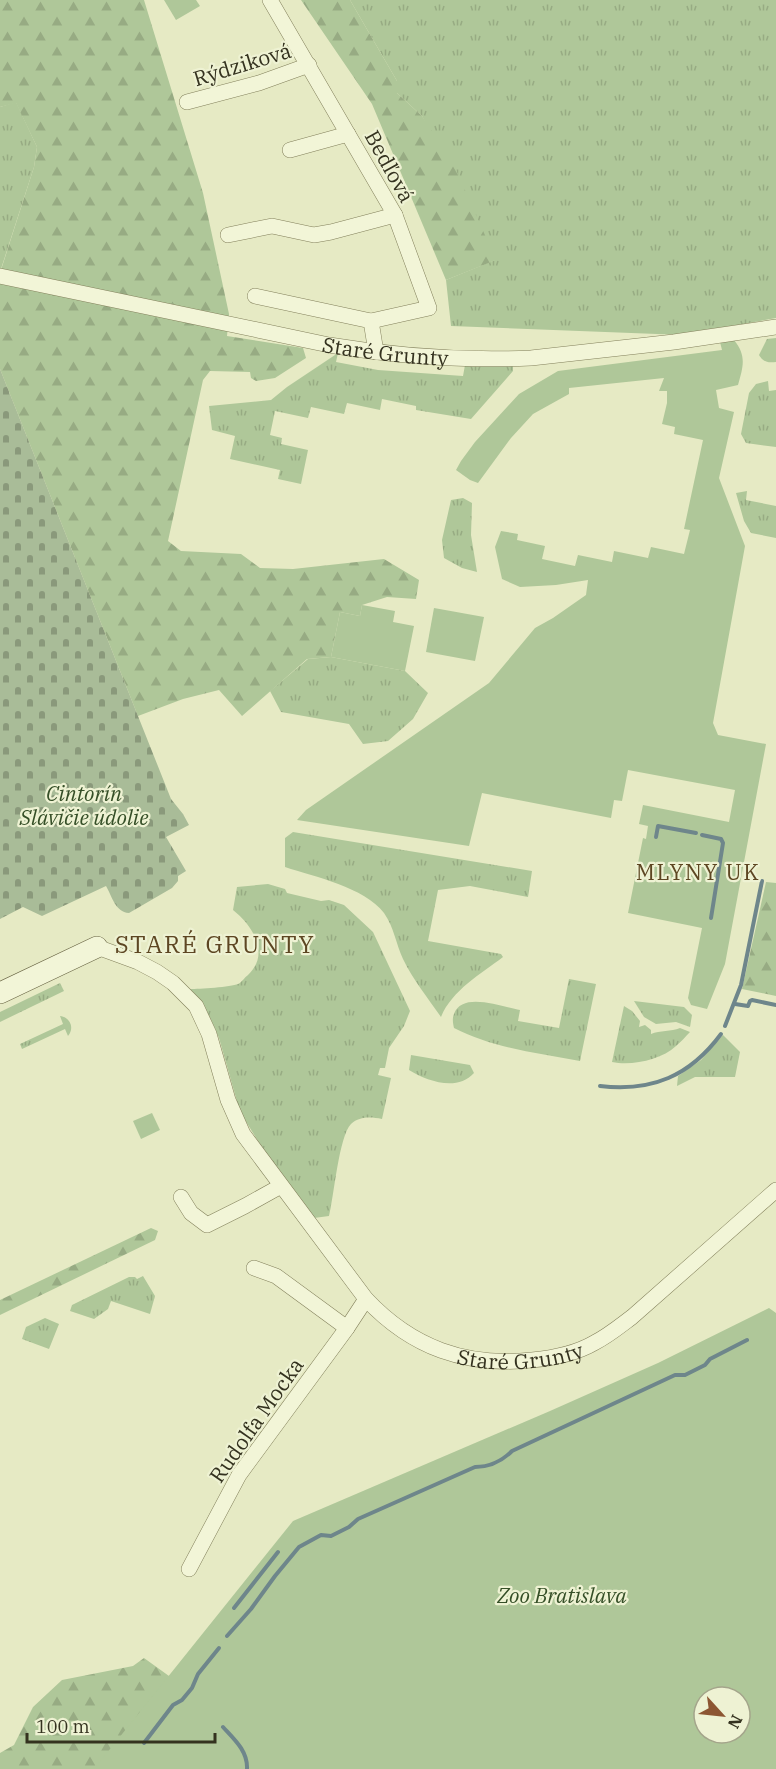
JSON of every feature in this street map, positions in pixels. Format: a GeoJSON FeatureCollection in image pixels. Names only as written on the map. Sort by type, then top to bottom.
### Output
{"type":"FeatureCollection","features":[{"type":"Feature","properties":{"kind":"street","name":"Bedľová"},"geometry":{"type":"LineString","coordinates":[[255,296],[370,321],[429,308],[394,215],[270,0]]}},
{"type":"Feature","properties":{"kind":"street","name":"Rýdziková"},"geometry":{"type":"LineString","coordinates":[[187,102],[258,84],[309,65]]}},
{"type":"Feature","properties":{"kind":"street"},"geometry":{"type":"LineString","coordinates":[[290,150],[348,134]]}},
{"type":"Feature","properties":{"kind":"street"},"geometry":{"type":"LineString","coordinates":[[228,235],[272,226],[314,235],[394,215]]}},
{"type":"Feature","properties":{"kind":"street","name":"Staré Grunty"},"geometry":{"type":"LineString","coordinates":[[0,276],[329,345],[376,352],[477,359],[531,358],[674,342],[776,327]]}},
{"type":"Feature","properties":{"kind":"street"},"geometry":{"type":"LineString","coordinates":[[370,321],[376,352]]}},
{"type":"Feature","properties":{"kind":"street","name":"Staré Grunty"},"geometry":{"type":"LineString","coordinates":[[0,993],[97,947],[138,963],[173,983],[196,1006],[209,1034],[222,1081],[237,1121],[255,1152],[280,1186],[366,1299],[378,1311],[401,1330],[430,1346],[454,1355],[494,1362],[529,1360],[561,1356],[593,1344],[614,1331],[776,1191]]}},
{"type":"Feature","properties":{"kind":"street"},"geometry":{"type":"LineString","coordinates":[[180,1197],[191,1213],[207,1225],[280,1186]]}},
{"type":"Feature","properties":{"kind":"street"},"geometry":{"type":"LineString","coordinates":[[254,1268],[276,1276],[347,1328]]}},
{"type":"Feature","properties":{"kind":"street","name":"Rudolfa Mocka"},"geometry":{"type":"LineString","coordinates":[[189,1569],[239,1475],[366,1299]]}},
{"type":"Feature","properties":{"kind":"green space"},"geometry":{"type":"Polygon","coordinates":[[[0,0],[144,0],[203,193],[229,314],[227,336],[303,348],[306,358],[275,378],[256,381],[251,378],[250,372],[210,371],[203,380],[168,541],[181,551],[241,554],[260,568],[293,569],[384,559],[419,580],[416,599],[387,597],[362,605],[360,616],[340,612],[331,657],[307,659],[242,716],[219,690],[183,699],[138,716],[0,369],[0,273],[34,167],[37,147],[16,103],[0,107],[0,0]]]}},
{"type":"Feature","properties":{"kind":"green space"},"geometry":{"type":"Polygon","coordinates":[[[164,0],[196,0],[200,6],[176,20],[164,0]]]}},
{"type":"Feature","properties":{"kind":"green space"},"geometry":{"type":"Polygon","coordinates":[[[301,0],[350,0],[397,81],[397,93],[422,116],[453,163],[496,260],[446,280],[372,104],[301,0]]]}},
{"type":"Feature","properties":{"kind":"green space"},"geometry":{"type":"Polygon","coordinates":[[[350,0],[776,0],[776,318],[683,335],[451,326],[446,280],[495,260],[422,116],[397,93],[397,81],[350,0]]]}},
{"type":"Feature","properties":{"kind":"green space"},"geometry":{"type":"Polygon","coordinates":[[[16,102],[37,147],[34,167],[0,272],[0,107],[16,102]]]}},
{"type":"Feature","properties":{"kind":"green space"},"geometry":{"type":"Polygon","coordinates":[[[776,338],[776,362],[766,362],[759,355],[767,339],[776,338]]]}},
{"type":"Feature","properties":{"kind":"green space"},"geometry":{"type":"Polygon","coordinates":[[[734,340],[742,357],[738,385],[716,390],[719,408],[734,412],[719,478],[745,546],[713,723],[718,735],[766,744],[725,964],[707,1009],[691,1005],[688,998],[702,928],[628,913],[643,838],[646,839],[648,826],[639,824],[643,805],[729,822],[735,790],[628,770],[622,801],[614,800],[611,818],[482,793],[469,846],[297,820],[306,810],[489,683],[535,628],[586,595],[588,580],[520,587],[502,579],[495,547],[501,531],[518,534],[517,540],[545,546],[542,559],[575,566],[578,555],[612,562],[614,551],[648,558],[651,547],[684,554],[690,530],[684,529],[703,440],[674,434],[675,427],[662,424],[667,391],[659,391],[664,378],[569,388],[569,394],[533,414],[511,438],[478,483],[456,470],[475,442],[519,394],[558,371],[722,350],[720,342],[734,340]]]}},
{"type":"Feature","properties":{"kind":"green space"},"geometry":{"type":"Polygon","coordinates":[[[338,353],[336,362],[378,370],[463,376],[465,365],[513,366],[513,371],[471,419],[416,410],[416,406],[382,399],[380,410],[347,403],[344,414],[311,407],[308,418],[275,411],[270,435],[282,438],[281,444],[308,450],[301,484],[278,479],[280,470],[230,459],[235,436],[212,430],[209,406],[271,400],[338,353]]]}},
{"type":"Feature","properties":{"kind":"green space","name":"Cintorín Slávičie údolie"},"geometry":{"type":"Polygon","coordinates":[[[0,369],[171,799],[189,825],[166,837],[186,871],[178,876],[178,881],[172,888],[129,913],[117,907],[106,886],[42,916],[23,907],[0,919],[0,369]]]}},
{"type":"Feature","properties":{"kind":"green space"},"geometry":{"type":"Polygon","coordinates":[[[768,381],[769,391],[776,390],[776,447],[746,443],[741,434],[749,393],[756,384],[768,381]]]}},
{"type":"Feature","properties":{"kind":"green space"},"geometry":{"type":"Polygon","coordinates":[[[747,491],[746,500],[776,506],[776,538],[751,533],[744,521],[736,493],[747,491]]]}},
{"type":"Feature","properties":{"kind":"green space"},"geometry":{"type":"Polygon","coordinates":[[[463,498],[472,503],[471,535],[477,572],[462,568],[444,558],[442,540],[451,500],[463,498]]]}},
{"type":"Feature","properties":{"kind":"green space"},"geometry":{"type":"Polygon","coordinates":[[[362,605],[395,611],[393,622],[414,626],[405,671],[331,657],[340,612],[360,616],[362,605]]]}},
{"type":"Feature","properties":{"kind":"green space"},"geometry":{"type":"Polygon","coordinates":[[[434,608],[484,617],[475,661],[426,652],[434,608]]]}},
{"type":"Feature","properties":{"kind":"green space"},"geometry":{"type":"Polygon","coordinates":[[[331,657],[405,671],[428,693],[413,719],[388,741],[363,744],[349,724],[281,712],[270,691],[308,659],[331,657]]]}},
{"type":"Feature","properties":{"kind":"green space"},"geometry":{"type":"Polygon","coordinates":[[[293,832],[532,871],[528,897],[470,886],[438,890],[428,941],[501,954],[503,957],[460,991],[446,1007],[441,1017],[411,974],[387,918],[375,904],[364,896],[338,884],[285,867],[285,838],[293,832]]]}},
{"type":"Feature","properties":{"kind":"green space"},"geometry":{"type":"Polygon","coordinates":[[[766,882],[776,883],[776,996],[742,989],[766,882]]]}},
{"type":"Feature","properties":{"kind":"green space"},"geometry":{"type":"Polygon","coordinates":[[[268,884],[285,889],[287,893],[321,901],[329,900],[344,905],[373,932],[410,1011],[404,1026],[389,1048],[385,1068],[380,1068],[378,1075],[391,1078],[382,1119],[362,1118],[358,1120],[351,1124],[343,1141],[329,1216],[314,1218],[268,1157],[240,1112],[219,1038],[202,1002],[190,989],[238,984],[255,967],[258,958],[256,940],[247,923],[233,910],[237,887],[268,884]]]}},
{"type":"Feature","properties":{"kind":"green space"},"geometry":{"type":"Polygon","coordinates":[[[569,979],[596,984],[580,1061],[500,1045],[454,1028],[453,1017],[458,1007],[465,1003],[483,1002],[520,1010],[518,1021],[559,1028],[569,979]]]}},
{"type":"Feature","properties":{"kind":"green space"},"geometry":{"type":"Polygon","coordinates":[[[60,983],[64,991],[0,1022],[0,1012],[60,983]]]}},
{"type":"Feature","properties":{"kind":"green space"},"geometry":{"type":"Polygon","coordinates":[[[634,1001],[684,1007],[692,1015],[690,1027],[676,1022],[656,1024],[644,1017],[634,1001]]]}},
{"type":"Feature","properties":{"kind":"green space"},"geometry":{"type":"Polygon","coordinates":[[[624,1006],[632,1011],[640,1021],[639,1027],[645,1025],[651,1030],[651,1034],[680,1028],[690,1032],[680,1043],[662,1055],[637,1062],[612,1062],[624,1006]]]}},
{"type":"Feature","properties":{"kind":"green space"},"geometry":{"type":"Polygon","coordinates":[[[60,1016],[66,1018],[70,1023],[71,1030],[68,1036],[65,1029],[22,1049],[20,1044],[63,1024],[60,1016]]]}},
{"type":"Feature","properties":{"kind":"green space"},"geometry":{"type":"Polygon","coordinates":[[[723,1035],[740,1052],[735,1077],[695,1077],[677,1086],[678,1076],[701,1060],[723,1035]]]}},
{"type":"Feature","properties":{"kind":"green space"},"geometry":{"type":"Polygon","coordinates":[[[411,1055],[470,1065],[474,1073],[459,1082],[433,1081],[409,1070],[411,1055]]]}},
{"type":"Feature","properties":{"kind":"green space"},"geometry":{"type":"Polygon","coordinates":[[[152,1113],[160,1130],[141,1139],[133,1121],[152,1113]]]}},
{"type":"Feature","properties":{"kind":"green space"},"geometry":{"type":"Polygon","coordinates":[[[151,1228],[158,1231],[155,1240],[0,1315],[0,1300],[151,1228]]]}},
{"type":"Feature","properties":{"kind":"green space"},"geometry":{"type":"Polygon","coordinates":[[[143,1276],[155,1296],[150,1314],[111,1301],[108,1309],[94,1319],[70,1311],[72,1305],[129,1277],[137,1279],[143,1276]]]}},
{"type":"Feature","properties":{"kind":"green space","name":"Zoo Bratislava"},"geometry":{"type":"Polygon","coordinates":[[[769,1308],[776,1313],[776,1769],[94,1769],[293,1521],[658,1363],[769,1308]]]}},
{"type":"Feature","properties":{"kind":"green space"},"geometry":{"type":"Polygon","coordinates":[[[45,1318],[59,1324],[49,1349],[22,1339],[26,1327],[45,1318]]]}},
{"type":"Feature","properties":{"kind":"green space"},"geometry":{"type":"Polygon","coordinates":[[[144,1658],[177,1684],[110,1769],[0,1769],[0,1753],[14,1745],[33,1707],[62,1680],[133,1666],[144,1658]]]}},
{"type":"Feature","properties":{"kind":"waterway"},"geometry":{"type":"LineString","coordinates":[[656,837],[658,826],[696,833]]}},
{"type":"Feature","properties":{"kind":"waterway"},"geometry":{"type":"LineString","coordinates":[[702,835],[721,839],[723,843],[711,918]]}},
{"type":"Feature","properties":{"kind":"waterway"},"geometry":{"type":"LineString","coordinates":[[725,1026],[741,985],[762,881]]}},
{"type":"Feature","properties":{"kind":"waterway"},"geometry":{"type":"LineString","coordinates":[[735,1004],[748,1006],[752,1000],[776,1005]]}},
{"type":"Feature","properties":{"kind":"waterway"},"geometry":{"type":"LineString","coordinates":[[600,1086],[636,1086],[668,1078],[696,1061],[721,1034]]}},
{"type":"Feature","properties":{"kind":"waterway"},"geometry":{"type":"LineString","coordinates":[[227,1636],[299,1547],[321,1535],[331,1536],[349,1527],[358,1519],[475,1467],[495,1463],[512,1451],[675,1375],[685,1375],[747,1340]]}},
{"type":"Feature","properties":{"kind":"waterway"},"geometry":{"type":"LineString","coordinates":[[234,1608],[278,1552]]}},
{"type":"Feature","properties":{"kind":"waterway"},"geometry":{"type":"LineString","coordinates":[[144,1743],[173,1705],[182,1700],[192,1688],[198,1674],[219,1648]]}},
{"type":"Feature","properties":{"kind":"waterway"},"geometry":{"type":"LineString","coordinates":[[223,1727],[243,1751],[247,1769]]}},
{"type":"Feature","properties":{"kind":"district","name":"MLYNY UK"},"geometry":{"type":"Point","coordinates":[698,871]}},
{"type":"Feature","properties":{"kind":"district","name":"STARÉ GRUNTY"},"geometry":{"type":"Point","coordinates":[215,944]}}]}
